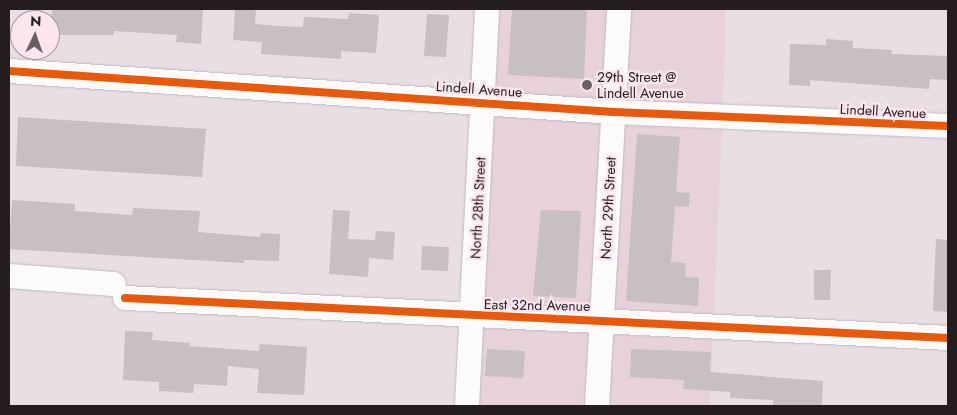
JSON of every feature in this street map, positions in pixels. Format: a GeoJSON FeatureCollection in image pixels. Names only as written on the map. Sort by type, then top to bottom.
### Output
{"type":"FeatureCollection","features":[{"type":"Feature","properties":{"kind":"street","name":"North 28th Street"},"geometry":{"type":"LineString","coordinates":[[467,406],[488,9]]}},
{"type":"Feature","properties":{"kind":"street","name":"North 29th Street"},"geometry":{"type":"LineString","coordinates":[[597,406],[619,9]]}},
{"type":"Feature","properties":{"kind":"street","name":"Lindell Avenue"},"geometry":{"type":"LineString","coordinates":[[9,72],[482,101],[614,112],[948,126]]}},
{"type":"Feature","properties":{"kind":"street","name":"East 32nd Avenue"},"geometry":{"type":"LineString","coordinates":[[9,276],[119,291],[473,316],[602,319],[948,338]]}},
{"type":"Feature","properties":{"kind":"shaded area"},"geometry":{"type":"Polygon","coordinates":[[[497,9],[610,9],[605,100],[492,92],[497,9]]]}},
{"type":"Feature","properties":{"kind":"shaded area"},"geometry":{"type":"Polygon","coordinates":[[[629,9],[726,9],[723,106],[624,102],[629,9]]]}},
{"type":"Feature","properties":{"kind":"shaded area"},"geometry":{"type":"Polygon","coordinates":[[[491,113],[604,121],[593,308],[483,306],[491,113]]]}},
{"type":"Feature","properties":{"kind":"shaded area"},"geometry":{"type":"Polygon","coordinates":[[[623,122],[722,127],[714,314],[612,309],[623,122]]]}},
{"type":"Feature","properties":{"kind":"shaded area"},"geometry":{"type":"Polygon","coordinates":[[[482,326],[592,329],[588,406],[476,406],[482,326]]]}},
{"type":"Feature","properties":{"kind":"shaded area"},"geometry":{"type":"Polygon","coordinates":[[[611,330],[713,335],[710,406],[606,406],[611,330]]]}},
{"type":"Feature","properties":{"kind":"building"},"geometry":{"type":"Polygon","coordinates":[[[203,9],[201,44],[176,42],[177,35],[114,31],[114,35],[60,35],[60,10],[52,10],[203,9]]]}},
{"type":"Feature","properties":{"kind":"building"},"geometry":{"type":"Polygon","coordinates":[[[235,9],[256,9],[255,24],[303,27],[304,17],[348,19],[349,13],[379,15],[376,53],[341,51],[341,59],[261,54],[262,42],[233,40],[235,9]]]}},
{"type":"Feature","properties":{"kind":"building"},"geometry":{"type":"Polygon","coordinates":[[[512,9],[587,9],[584,79],[508,75],[512,9]]]}},
{"type":"Feature","properties":{"kind":"building"},"geometry":{"type":"Polygon","coordinates":[[[427,14],[449,15],[446,57],[424,56],[427,14]]]}},
{"type":"Feature","properties":{"kind":"building"},"geometry":{"type":"Polygon","coordinates":[[[826,39],[853,41],[853,48],[892,50],[891,54],[948,56],[948,80],[930,79],[929,89],[810,80],[810,86],[789,85],[790,44],[826,45],[826,39]]]}},
{"type":"Feature","properties":{"kind":"building"},"geometry":{"type":"Polygon","coordinates":[[[18,117],[206,129],[202,177],[16,166],[18,117]]]}},
{"type":"Feature","properties":{"kind":"building"},"geometry":{"type":"Polygon","coordinates":[[[637,134],[680,137],[676,192],[690,193],[689,207],[675,206],[671,262],[686,263],[685,277],[699,278],[698,306],[626,301],[637,134]]]}},
{"type":"Feature","properties":{"kind":"building"},"geometry":{"type":"Polygon","coordinates":[[[12,200],[75,204],[75,211],[132,215],[133,208],[200,211],[198,232],[260,237],[261,233],[280,234],[279,261],[244,260],[244,263],[9,249],[12,200]]]}},
{"type":"Feature","properties":{"kind":"building"},"geometry":{"type":"Polygon","coordinates":[[[333,210],[350,211],[348,239],[375,240],[376,231],[395,232],[393,260],[369,258],[368,277],[329,274],[333,210]]]}},
{"type":"Feature","properties":{"kind":"building"},"geometry":{"type":"Polygon","coordinates":[[[541,210],[581,211],[576,298],[533,296],[541,210]]]}},
{"type":"Feature","properties":{"kind":"building"},"geometry":{"type":"Polygon","coordinates":[[[936,239],[948,240],[948,312],[933,311],[936,239]]]}},
{"type":"Feature","properties":{"kind":"building"},"geometry":{"type":"Polygon","coordinates":[[[422,246],[449,247],[448,271],[421,270],[422,246]]]}},
{"type":"Feature","properties":{"kind":"building"},"geometry":{"type":"Polygon","coordinates":[[[814,270],[831,270],[830,300],[814,300],[814,270]]]}},
{"type":"Feature","properties":{"kind":"building"},"geometry":{"type":"Polygon","coordinates":[[[125,331],[153,332],[152,340],[190,343],[189,346],[259,351],[260,344],[307,347],[304,395],[257,393],[259,369],[228,366],[227,386],[194,384],[193,393],[159,391],[159,382],[123,380],[125,331]]]}},
{"type":"Feature","properties":{"kind":"building"},"geometry":{"type":"Polygon","coordinates":[[[487,349],[525,351],[523,378],[485,376],[487,349]]]}},
{"type":"Feature","properties":{"kind":"building"},"geometry":{"type":"Polygon","coordinates":[[[631,349],[711,352],[710,372],[823,381],[822,406],[773,406],[773,400],[730,398],[730,392],[683,389],[684,380],[630,377],[631,349]]]}},
{"type":"Feature","properties":{"kind":"cycle path"},"geometry":{"type":"LineString","coordinates":[[9,71],[614,112],[948,126]]}},
{"type":"Feature","properties":{"kind":"cycle path"},"geometry":{"type":"LineString","coordinates":[[125,298],[948,338]]}},
{"type":"Feature","properties":{"kind":"place","name":"29th Street @ Lindell Avenue"},"geometry":{"type":"Point","coordinates":[587,85]}}]}
